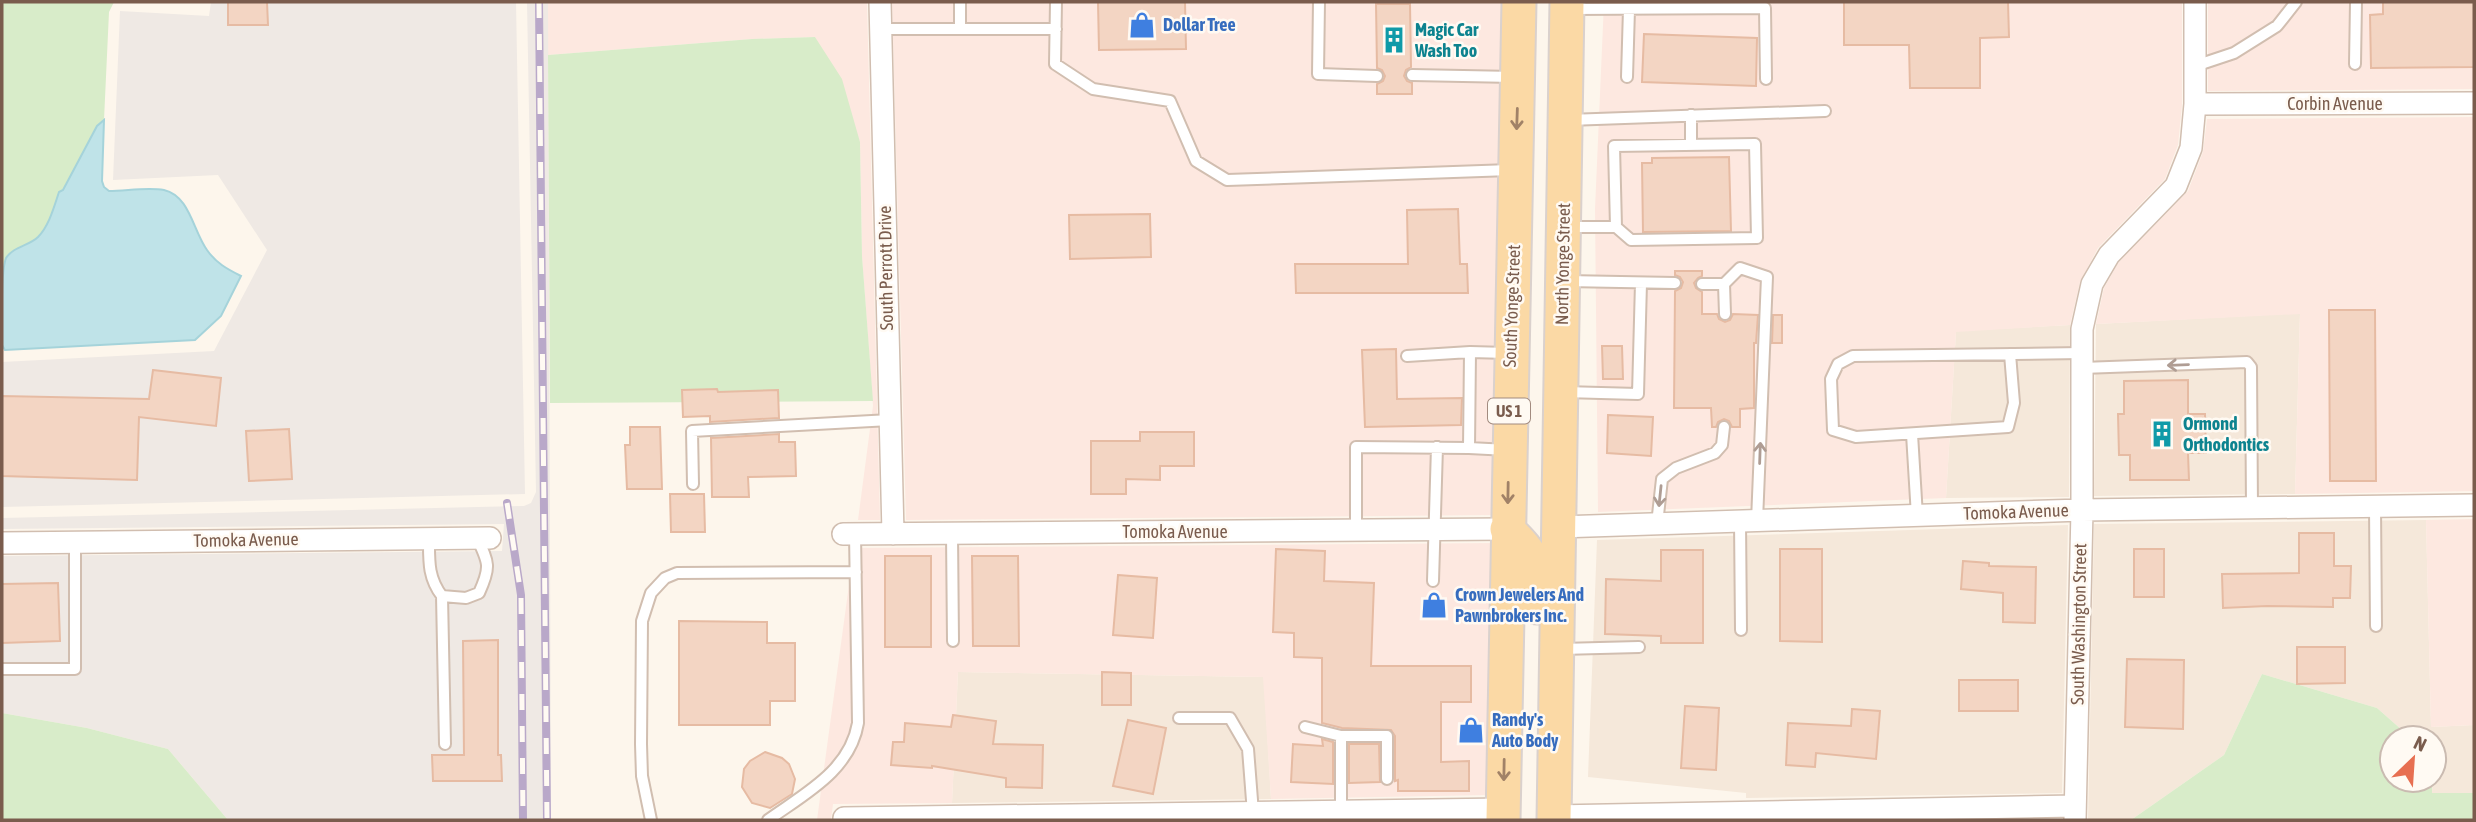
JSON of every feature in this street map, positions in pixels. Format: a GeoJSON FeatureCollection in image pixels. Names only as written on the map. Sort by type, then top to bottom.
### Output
{"type":"FeatureCollection","features":[{"type":"Feature","properties":{"kind":"main road","name":"South Yonge Street"},"geometry":{"type":"LineString","coordinates":[[1503,815],[1519,2]]}},
{"type":"Feature","properties":{"kind":"main road","name":"North Yonge Street"},"geometry":{"type":"LineString","coordinates":[[1559,527],[1567,5]]}},
{"type":"Feature","properties":{"kind":"main road"},"geometry":{"type":"LineString","coordinates":[[1554,818],[1559,527]]}},
{"type":"Feature","properties":{"kind":"main road"},"geometry":{"type":"LineString","coordinates":[[1507,529],[1527,548],[1536,566],[1540,718],[1554,742]]}},
{"type":"Feature","properties":{"kind":"street","name":"South Perrott Drive"},"geometry":{"type":"LineString","coordinates":[[880,2],[893,534]]}},
{"type":"Feature","properties":{"kind":"street","name":"South Washington Street"},"geometry":{"type":"LineString","coordinates":[[2075,813],[2082,510],[2082,329],[2092,284],[2109,255],[2176,186],[2191,148],[2195,104],[2195,2]]}},
{"type":"Feature","properties":{"kind":"street","name":"Corbin Avenue"},"geometry":{"type":"LineString","coordinates":[[2195,104],[2474,103]]}},
{"type":"Feature","properties":{"kind":"street","name":"Tomoka Avenue"},"geometry":{"type":"LineString","coordinates":[[1559,527],[2082,510],[2474,505]]}},
{"type":"Feature","properties":{"kind":"street","name":"Tomoka Avenue"},"geometry":{"type":"LineString","coordinates":[[849,534],[1507,529]]}},
{"type":"Feature","properties":{"kind":"street","name":"Tomoka Avenue"},"geometry":{"type":"LineString","coordinates":[[2,543],[484,538]]}},
{"type":"Feature","properties":{"kind":"street"},"geometry":{"type":"LineString","coordinates":[[844,818],[1341,812],[1503,815]]}},
{"type":"Feature","properties":{"kind":"street"},"geometry":{"type":"LineString","coordinates":[[1554,818],[2075,813]]}},
{"type":"Feature","properties":{"kind":"lane"},"geometry":{"type":"LineString","coordinates":[[960,2],[960,29]]}},
{"type":"Feature","properties":{"kind":"lane"},"geometry":{"type":"LineString","coordinates":[[1056,2],[1055,64],[1093,89],[1170,101],[1196,161],[1227,180],[1516,170]]}},
{"type":"Feature","properties":{"kind":"lane"},"geometry":{"type":"LineString","coordinates":[[1319,2],[1318,74],[1377,75]]}},
{"type":"Feature","properties":{"kind":"lane"},"geometry":{"type":"LineString","coordinates":[[2195,66],[2234,53],[2277,26],[2296,2]]}},
{"type":"Feature","properties":{"kind":"lane"},"geometry":{"type":"LineString","coordinates":[[2355,64],[2357,2]]}},
{"type":"Feature","properties":{"kind":"lane"},"geometry":{"type":"LineString","coordinates":[[1567,5],[1629,9],[1765,8],[1766,79]]}},
{"type":"Feature","properties":{"kind":"lane"},"geometry":{"type":"LineString","coordinates":[[1627,77],[1629,9]]}},
{"type":"Feature","properties":{"kind":"lane"},"geometry":{"type":"LineString","coordinates":[[880,29],[1056,29]]}},
{"type":"Feature","properties":{"kind":"lane"},"geometry":{"type":"LineString","coordinates":[[1412,75],[1518,77]]}},
{"type":"Feature","properties":{"kind":"lane"},"geometry":{"type":"LineString","coordinates":[[1565,120],[1825,110]]}},
{"type":"Feature","properties":{"kind":"lane"},"geometry":{"type":"LineString","coordinates":[[1691,115],[1692,145]]}},
{"type":"Feature","properties":{"kind":"lane"},"geometry":{"type":"LineString","coordinates":[[1564,228],[1616,227],[1632,240],[1757,238],[1755,144],[1614,146],[1616,227]]}},
{"type":"Feature","properties":{"kind":"lane"},"geometry":{"type":"LineString","coordinates":[[1702,284],[1724,284],[1740,268],[1767,277],[1741,630]]}},
{"type":"Feature","properties":{"kind":"lane"},"geometry":{"type":"LineString","coordinates":[[1563,281],[1675,283]]}},
{"type":"Feature","properties":{"kind":"lane"},"geometry":{"type":"LineString","coordinates":[[1561,392],[1638,394],[1641,283]]}},
{"type":"Feature","properties":{"kind":"lane"},"geometry":{"type":"LineString","coordinates":[[1724,284],[1725,314]]}},
{"type":"Feature","properties":{"kind":"lane"},"geometry":{"type":"LineString","coordinates":[[1407,356],[1470,352],[1511,353]]}},
{"type":"Feature","properties":{"kind":"lane"},"geometry":{"type":"LineString","coordinates":[[1469,448],[1470,352]]}},
{"type":"Feature","properties":{"kind":"lane"},"geometry":{"type":"LineString","coordinates":[[2010,354],[2014,403],[2008,427],[1856,437],[1833,430],[1831,379],[1838,365],[1853,356],[2010,354],[2082,360],[2246,362],[2251,366],[2252,508]]}},
{"type":"Feature","properties":{"kind":"lane"},"geometry":{"type":"LineString","coordinates":[[693,484],[692,431],[890,420]]}},
{"type":"Feature","properties":{"kind":"lane"},"geometry":{"type":"LineString","coordinates":[[1657,524],[1662,479],[1676,468],[1714,453],[1722,444],[1724,427]]}},
{"type":"Feature","properties":{"kind":"lane"},"geometry":{"type":"LineString","coordinates":[[1912,433],[1917,516]]}},
{"type":"Feature","properties":{"kind":"lane"},"geometry":{"type":"LineString","coordinates":[[1356,531],[1356,447],[1509,450]]}},
{"type":"Feature","properties":{"kind":"lane"},"geometry":{"type":"LineString","coordinates":[[1433,581],[1437,447]]}},
{"type":"Feature","properties":{"kind":"lane"},"geometry":{"type":"LineString","coordinates":[[2375,507],[2376,626]]}},
{"type":"Feature","properties":{"kind":"lane"},"geometry":{"type":"LineString","coordinates":[[768,820],[825,779],[846,758],[855,741],[858,723],[856,572],[849,534]]}},
{"type":"Feature","properties":{"kind":"lane"},"geometry":{"type":"LineString","coordinates":[[952,534],[953,641]]}},
{"type":"Feature","properties":{"kind":"lane"},"geometry":{"type":"LineString","coordinates":[[429,538],[429,569],[442,596],[445,744]]}},
{"type":"Feature","properties":{"kind":"lane"},"geometry":{"type":"LineString","coordinates":[[442,596],[466,598],[480,593],[488,573],[484,538]]}},
{"type":"Feature","properties":{"kind":"lane"},"geometry":{"type":"LineString","coordinates":[[2,669],[75,669],[75,542]]}},
{"type":"Feature","properties":{"kind":"lane"},"geometry":{"type":"LineString","coordinates":[[651,820],[642,776],[641,731],[642,621],[651,593],[665,578],[677,573],[856,572]]}},
{"type":"Feature","properties":{"kind":"lane"},"geometry":{"type":"LineString","coordinates":[[1556,649],[1639,647]]}},
{"type":"Feature","properties":{"kind":"lane"},"geometry":{"type":"LineString","coordinates":[[1180,718],[1230,718],[1248,749],[1252,813]]}},
{"type":"Feature","properties":{"kind":"lane"},"geometry":{"type":"LineString","coordinates":[[1305,727],[1341,736],[1387,736],[1387,779]]}},
{"type":"Feature","properties":{"kind":"lane"},"geometry":{"type":"LineString","coordinates":[[1341,736],[1341,812]]}},
{"type":"Feature","properties":{"kind":"shaded area"},"geometry":{"type":"Polygon","coordinates":[[[211,2],[516,2],[525,494],[2,507],[2,362],[214,351],[267,250],[218,175],[113,180],[120,11],[209,16],[211,2]]]}},
{"type":"Feature","properties":{"kind":"shaded area"},"geometry":{"type":"Polygon","coordinates":[[[527,2],[548,2],[551,820],[228,820],[168,749],[87,728],[2,713],[2,556],[502,551],[504,524],[2,529],[2,518],[524,506],[531,503],[536,492],[527,2]]]}},
{"type":"Feature","properties":{"kind":"shaded area"},"geometry":{"type":"Polygon","coordinates":[[[548,2],[867,2],[880,520],[858,520],[873,406],[862,256],[860,142],[815,37],[752,39],[548,55],[548,2]]]}},
{"type":"Feature","properties":{"kind":"shaded area"},"geometry":{"type":"Polygon","coordinates":[[[892,2],[1503,2],[1495,515],[906,520],[892,2]]]}},
{"type":"Feature","properties":{"kind":"shaded area"},"geometry":{"type":"Polygon","coordinates":[[[1604,2],[2182,2],[2182,105],[2178,145],[2165,179],[2098,248],[2080,282],[2070,325],[1956,332],[1946,498],[1598,512],[1595,209],[1604,2]]]}},
{"type":"Feature","properties":{"kind":"shaded area"},"geometry":{"type":"Polygon","coordinates":[[[2208,2],[2474,2],[2474,89],[2208,91],[2208,2]]]}},
{"type":"Feature","properties":{"kind":"shaded area"},"geometry":{"type":"Polygon","coordinates":[[[2474,117],[2474,491],[2295,494],[2300,314],[2096,324],[2104,288],[2118,263],[2188,191],[2203,152],[2207,119],[2474,117]]]}},
{"type":"Feature","properties":{"kind":"shaded area"},"geometry":{"type":"Polygon","coordinates":[[[2300,313],[2295,494],[2094,496],[2096,324],[2300,313]]]}},
{"type":"Feature","properties":{"kind":"shaded area"},"geometry":{"type":"Polygon","coordinates":[[[2070,325],[2069,497],[1946,498],[1956,331],[2070,325]]]}},
{"type":"Feature","properties":{"kind":"shaded area"},"geometry":{"type":"Polygon","coordinates":[[[2474,519],[2474,725],[2431,724],[2426,520],[2474,519]]]}},
{"type":"Feature","properties":{"kind":"shaded area"},"geometry":{"type":"Polygon","coordinates":[[[2426,520],[2431,724],[2395,724],[2377,708],[2262,674],[2224,755],[2131,820],[2088,820],[2094,524],[2426,520]]]}},
{"type":"Feature","properties":{"kind":"shaded area"},"geometry":{"type":"Polygon","coordinates":[[[2068,525],[2062,793],[1746,798],[1746,793],[1588,777],[1597,540],[2068,525]]]}},
{"type":"Feature","properties":{"kind":"shaded area"},"geometry":{"type":"Polygon","coordinates":[[[1495,543],[1490,795],[1271,799],[1263,677],[958,672],[952,803],[833,804],[831,820],[817,820],[854,548],[1495,543]]]}},
{"type":"Feature","properties":{"kind":"shaded area"},"geometry":{"type":"Polygon","coordinates":[[[958,672],[1264,677],[1271,799],[952,803],[958,672]]]}},
{"type":"Feature","properties":{"kind":"shaded area"},"geometry":{"type":"Polygon","coordinates":[[[2474,725],[2474,793],[2448,793],[2448,726],[2474,725]]]}},
{"type":"Feature","properties":{"kind":"green space"},"geometry":{"type":"Polygon","coordinates":[[[2,2],[114,2],[109,12],[104,120],[97,126],[59,193],[45,228],[37,238],[10,254],[2,270],[2,2]]]}},
{"type":"Feature","properties":{"kind":"green space"},"geometry":{"type":"Polygon","coordinates":[[[815,37],[842,79],[860,142],[862,256],[873,401],[550,403],[548,55],[752,39],[815,37]]]}},
{"type":"Feature","properties":{"kind":"green space"},"geometry":{"type":"Polygon","coordinates":[[[2262,674],[2377,708],[2395,724],[2378,724],[2378,794],[2474,793],[2474,820],[2131,820],[2224,755],[2262,674]]]}},
{"type":"Feature","properties":{"kind":"green space"},"geometry":{"type":"Polygon","coordinates":[[[2,713],[87,728],[168,749],[228,820],[2,820],[2,713]]]}},
{"type":"Feature","properties":{"kind":"water"},"geometry":{"type":"Polygon","coordinates":[[[104,120],[104,187],[109,191],[151,189],[173,194],[180,199],[190,215],[210,255],[241,276],[221,316],[195,340],[5,350],[2,345],[2,300],[6,258],[42,233],[59,192],[63,190],[97,126],[104,120]]]}},
{"type":"Feature","properties":{"kind":"building"},"geometry":{"type":"Polygon","coordinates":[[[228,2],[267,2],[268,25],[228,25],[228,2]]]}},
{"type":"Feature","properties":{"kind":"building","name":"Dollar Tree"},"geometry":{"type":"Polygon","coordinates":[[[1098,2],[1185,2],[1186,49],[1099,50],[1098,2]]]}},
{"type":"Feature","properties":{"kind":"building"},"geometry":{"type":"Polygon","coordinates":[[[1844,2],[2008,2],[2009,37],[1980,38],[1980,88],[1910,88],[1909,45],[1844,45],[1844,2]]]}},
{"type":"Feature","properties":{"kind":"building"},"geometry":{"type":"Polygon","coordinates":[[[2383,2],[2474,2],[2474,67],[2371,68],[2370,15],[2383,14],[2383,2]]]}},
{"type":"Feature","properties":{"kind":"building","name":"Magic Car Wash Too"},"geometry":{"type":"Polygon","coordinates":[[[1376,4],[1410,4],[1411,67],[1406,70],[1404,76],[1412,83],[1412,94],[1377,94],[1377,84],[1383,81],[1385,76],[1382,70],[1377,68],[1376,4]]]}},
{"type":"Feature","properties":{"kind":"building"},"geometry":{"type":"Polygon","coordinates":[[[1644,34],[1757,38],[1756,86],[1642,82],[1644,34]]]}},
{"type":"Feature","properties":{"kind":"building"},"geometry":{"type":"Polygon","coordinates":[[[1729,157],[1731,231],[1643,232],[1642,163],[1652,163],[1652,158],[1729,157]]]}},
{"type":"Feature","properties":{"kind":"building"},"geometry":{"type":"Polygon","coordinates":[[[1458,209],[1460,264],[1467,264],[1468,293],[1296,293],[1295,264],[1408,264],[1407,210],[1458,209]]]}},
{"type":"Feature","properties":{"kind":"building"},"geometry":{"type":"Polygon","coordinates":[[[1150,214],[1151,257],[1070,259],[1069,215],[1150,214]]]}},
{"type":"Feature","properties":{"kind":"building"},"geometry":{"type":"Polygon","coordinates":[[[1675,271],[1702,271],[1702,276],[1694,283],[1702,292],[1702,314],[1717,314],[1719,319],[1725,322],[1730,320],[1733,314],[1758,315],[1754,343],[1754,408],[1740,409],[1740,427],[1732,427],[1729,421],[1724,419],[1718,422],[1716,427],[1712,427],[1711,408],[1674,408],[1675,291],[1681,288],[1683,282],[1675,275],[1675,271]]]}},
{"type":"Feature","properties":{"kind":"building"},"geometry":{"type":"Polygon","coordinates":[[[2329,310],[2375,310],[2376,481],[2330,481],[2329,310]]]}},
{"type":"Feature","properties":{"kind":"building"},"geometry":{"type":"Polygon","coordinates":[[[1773,315],[1782,315],[1782,343],[1772,343],[1773,315]]]}},
{"type":"Feature","properties":{"kind":"building"},"geometry":{"type":"Polygon","coordinates":[[[1602,346],[1622,346],[1623,379],[1603,379],[1602,346]]]}},
{"type":"Feature","properties":{"kind":"building"},"geometry":{"type":"Polygon","coordinates":[[[1396,349],[1397,399],[1462,398],[1461,425],[1365,427],[1362,350],[1396,349]]]}},
{"type":"Feature","properties":{"kind":"building"},"geometry":{"type":"Polygon","coordinates":[[[153,370],[221,378],[216,426],[139,417],[137,480],[2,476],[2,396],[149,399],[153,370]]]}},
{"type":"Feature","properties":{"kind":"building","name":"Ormond Orthodontics"},"geometry":{"type":"Polygon","coordinates":[[[2188,380],[2188,414],[2205,414],[2206,453],[2188,453],[2189,480],[2130,480],[2130,455],[2119,455],[2118,414],[2124,414],[2124,381],[2188,380]]]}},
{"type":"Feature","properties":{"kind":"building"},"geometry":{"type":"Polygon","coordinates":[[[717,389],[718,392],[778,390],[779,418],[710,422],[710,416],[683,417],[682,390],[717,389]]]}},
{"type":"Feature","properties":{"kind":"building"},"geometry":{"type":"Polygon","coordinates":[[[1608,415],[1653,417],[1651,456],[1607,453],[1608,415]]]}},
{"type":"Feature","properties":{"kind":"building"},"geometry":{"type":"Polygon","coordinates":[[[630,427],[660,427],[662,489],[627,489],[625,445],[630,445],[630,427]]]}},
{"type":"Feature","properties":{"kind":"building"},"geometry":{"type":"Polygon","coordinates":[[[289,429],[292,479],[249,481],[246,431],[289,429]]]}},
{"type":"Feature","properties":{"kind":"building"},"geometry":{"type":"Polygon","coordinates":[[[1140,432],[1194,432],[1194,466],[1160,466],[1160,480],[1126,479],[1126,494],[1091,494],[1091,441],[1140,441],[1140,432]]]}},
{"type":"Feature","properties":{"kind":"building"},"geometry":{"type":"Polygon","coordinates":[[[779,434],[779,442],[795,442],[796,476],[748,477],[749,497],[712,497],[711,438],[779,434]]]}},
{"type":"Feature","properties":{"kind":"building"},"geometry":{"type":"Polygon","coordinates":[[[670,494],[704,494],[705,532],[671,532],[670,494]]]}},
{"type":"Feature","properties":{"kind":"building"},"geometry":{"type":"Polygon","coordinates":[[[2299,533],[2334,533],[2334,566],[2351,566],[2350,598],[2333,598],[2333,607],[2223,608],[2222,574],[2299,573],[2299,533]]]}},
{"type":"Feature","properties":{"kind":"building"},"geometry":{"type":"Polygon","coordinates":[[[1276,549],[1325,551],[1324,581],[1374,583],[1371,666],[1471,666],[1471,702],[1441,702],[1441,762],[1469,761],[1469,791],[1398,791],[1398,780],[1395,781],[1395,736],[1391,730],[1342,728],[1322,723],[1322,658],[1294,657],[1294,633],[1273,632],[1276,549]]]}},
{"type":"Feature","properties":{"kind":"building"},"geometry":{"type":"Polygon","coordinates":[[[1780,549],[1822,549],[1822,642],[1780,641],[1780,549]]]}},
{"type":"Feature","properties":{"kind":"building"},"geometry":{"type":"Polygon","coordinates":[[[2134,549],[2164,549],[2164,597],[2134,597],[2134,549]]]}},
{"type":"Feature","properties":{"kind":"building"},"geometry":{"type":"Polygon","coordinates":[[[1661,550],[1703,550],[1703,643],[1661,643],[1661,636],[1605,634],[1606,579],[1661,581],[1661,550]]]}},
{"type":"Feature","properties":{"kind":"building"},"geometry":{"type":"Polygon","coordinates":[[[885,556],[931,556],[931,647],[885,647],[885,556]]]}},
{"type":"Feature","properties":{"kind":"building"},"geometry":{"type":"Polygon","coordinates":[[[972,556],[1018,556],[1019,646],[973,646],[972,556]]]}},
{"type":"Feature","properties":{"kind":"building"},"geometry":{"type":"Polygon","coordinates":[[[1963,561],[1989,563],[1989,566],[2036,567],[2035,623],[2003,622],[2003,593],[1961,589],[1963,561]]]}},
{"type":"Feature","properties":{"kind":"building"},"geometry":{"type":"Polygon","coordinates":[[[1118,575],[1157,578],[1153,638],[1113,635],[1118,575]]]}},
{"type":"Feature","properties":{"kind":"building"},"geometry":{"type":"Polygon","coordinates":[[[58,583],[60,641],[2,643],[2,584],[58,583]]]}},
{"type":"Feature","properties":{"kind":"building"},"geometry":{"type":"Polygon","coordinates":[[[679,621],[767,622],[767,643],[795,643],[795,701],[770,701],[770,725],[679,725],[679,621]]]}},
{"type":"Feature","properties":{"kind":"building"},"geometry":{"type":"Polygon","coordinates":[[[498,640],[498,755],[501,755],[502,781],[433,781],[432,755],[464,755],[463,641],[498,640]]]}},
{"type":"Feature","properties":{"kind":"building"},"geometry":{"type":"Polygon","coordinates":[[[2297,647],[2345,647],[2345,683],[2297,684],[2297,647]]]}},
{"type":"Feature","properties":{"kind":"building"},"geometry":{"type":"Polygon","coordinates":[[[2127,659],[2184,660],[2183,729],[2125,727],[2127,659]]]}},
{"type":"Feature","properties":{"kind":"building"},"geometry":{"type":"Polygon","coordinates":[[[1102,672],[1131,673],[1131,705],[1102,705],[1102,672]]]}},
{"type":"Feature","properties":{"kind":"building"},"geometry":{"type":"Polygon","coordinates":[[[1959,680],[2018,680],[2018,711],[1959,711],[1959,680]]]}},
{"type":"Feature","properties":{"kind":"building"},"geometry":{"type":"Polygon","coordinates":[[[1685,706],[1719,708],[1716,770],[1681,768],[1685,706]]]}},
{"type":"Feature","properties":{"kind":"building"},"geometry":{"type":"Polygon","coordinates":[[[1852,709],[1880,711],[1876,759],[1816,753],[1815,767],[1786,765],[1788,723],[1851,726],[1852,709]]]}},
{"type":"Feature","properties":{"kind":"building"},"geometry":{"type":"Polygon","coordinates":[[[953,715],[996,721],[993,744],[1043,745],[1042,788],[1006,787],[1006,778],[932,766],[891,765],[893,742],[904,742],[905,723],[951,727],[953,715]]]}},
{"type":"Feature","properties":{"kind":"building"},"geometry":{"type":"Polygon","coordinates":[[[1128,720],[1166,728],[1153,794],[1113,786],[1128,720]]]}},
{"type":"Feature","properties":{"kind":"building"},"geometry":{"type":"Polygon","coordinates":[[[1322,739],[1333,742],[1333,784],[1291,782],[1293,744],[1323,746],[1322,739]]]}},
{"type":"Feature","properties":{"kind":"building"},"geometry":{"type":"Polygon","coordinates":[[[1349,744],[1379,744],[1380,782],[1349,783],[1349,744]]]}},
{"type":"Feature","properties":{"kind":"building"},"geometry":{"type":"Polygon","coordinates":[[[765,752],[782,758],[789,764],[795,779],[792,794],[770,808],[752,803],[742,787],[744,769],[750,761],[765,752]]]}},
{"type":"Feature","properties":{"kind":"railway"},"geometry":{"type":"LineString","coordinates":[[539,2],[547,820]]}},
{"type":"Feature","properties":{"kind":"railway"},"geometry":{"type":"LineString","coordinates":[[507,503],[521,595],[523,820]]}},
{"type":"Feature","properties":{"kind":"place","name":"Dollar Tree"},"geometry":{"type":"Point","coordinates":[1142,25]}},
{"type":"Feature","properties":{"kind":"place","name":"Magic Car Wash Too"},"geometry":{"type":"Point","coordinates":[1394,40]}},
{"type":"Feature","properties":{"kind":"place","name":"Ormond Orthodontics"},"geometry":{"type":"Point","coordinates":[2162,434]}},
{"type":"Feature","properties":{"kind":"place","name":"Crown Jewelers And Pawnbrokers Inc."},"geometry":{"type":"Point","coordinates":[1434,605]}},
{"type":"Feature","properties":{"kind":"place","name":"Randy's Auto Body"},"geometry":{"type":"Point","coordinates":[1471,730]}}]}
